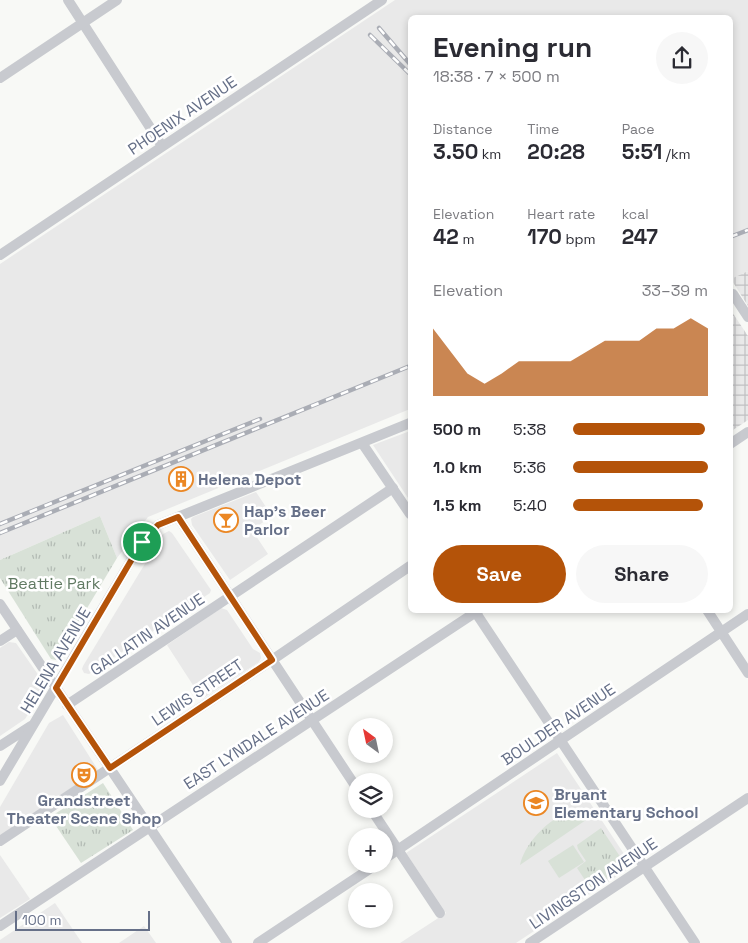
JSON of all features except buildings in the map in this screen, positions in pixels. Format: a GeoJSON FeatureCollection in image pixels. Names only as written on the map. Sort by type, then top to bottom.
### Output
{"type":"FeatureCollection","features":[{"type":"Feature","properties":{"kind":"street"},"geometry":{"type":"LineString","coordinates":[[68,0],[162,146]]}},
{"type":"Feature","properties":{"kind":"street"},"geometry":{"type":"LineString","coordinates":[[0,78],[117,0]]}},
{"type":"Feature","properties":{"kind":"street","name":"PHOENIX AVENUE"},"geometry":{"type":"LineString","coordinates":[[1,252],[382,0]]}},
{"type":"Feature","properties":{"kind":"street"},"geometry":{"type":"LineString","coordinates":[[733,298],[748,317]]}},
{"type":"Feature","properties":{"kind":"street","name":"HELENA AVENUE"},"geometry":{"type":"LineString","coordinates":[[0,781],[142,542],[158,525],[408,424]]}},
{"type":"Feature","properties":{"kind":"street"},"geometry":{"type":"LineString","coordinates":[[733,442],[748,432]]}},
{"type":"Feature","properties":{"kind":"street"},"geometry":{"type":"LineString","coordinates":[[362,443],[408,511]]}},
{"type":"Feature","properties":{"kind":"street","name":"GALLATIN AVENUE"},"geometry":{"type":"LineString","coordinates":[[67,704],[392,488]]}},
{"type":"Feature","properties":{"kind":"street"},"geometry":{"type":"LineString","coordinates":[[178,517],[348,775]]}},
{"type":"Feature","properties":{"kind":"street","name":"LEWIS STREET"},"geometry":{"type":"LineString","coordinates":[[0,841],[408,567]]}},
{"type":"Feature","properties":{"kind":"street"},"geometry":{"type":"LineString","coordinates":[[0,604],[227,943]]}},
{"type":"Feature","properties":{"kind":"street","name":"EAST LYNDALE AVENUE"},"geometry":{"type":"LineString","coordinates":[[0,926],[473,613]]}},
{"type":"Feature","properties":{"kind":"street"},"geometry":{"type":"LineString","coordinates":[[477,613],[695,943]]}},
{"type":"Feature","properties":{"kind":"street"},"geometry":{"type":"LineString","coordinates":[[709,613],[748,673]]}},
{"type":"Feature","properties":{"kind":"street","name":"BOULDER AVENUE"},"geometry":{"type":"LineString","coordinates":[[393,853],[748,614]]}},
{"type":"Feature","properties":{"kind":"street"},"geometry":{"type":"LineString","coordinates":[[0,642],[17,630]]}},
{"type":"Feature","properties":{"kind":"street"},"geometry":{"type":"LineString","coordinates":[[0,746],[34,724]]}},
{"type":"Feature","properties":{"kind":"street","name":"LIVINGSTON AVENUE"},"geometry":{"type":"LineString","coordinates":[[530,943],[748,798]]}},
{"type":"Feature","properties":{"kind":"street"},"geometry":{"type":"LineString","coordinates":[[377,818],[440,913]]}},
{"type":"Feature","properties":{"kind":"street"},"geometry":{"type":"LineString","coordinates":[[258,943],[363,873]]}},
{"type":"Feature","properties":{"kind":"shaded area"},"geometry":{"type":"Polygon","coordinates":[[[395,0],[748,0],[748,271],[733,278],[733,15],[408,15],[408,410],[148,517],[117,558],[100,516],[0,560],[0,264],[395,0]]]}},
{"type":"Feature","properties":{"kind":"shaded area"},"geometry":{"type":"Polygon","coordinates":[[[748,271],[748,306],[733,282],[733,278],[748,271]]]}},
{"type":"Feature","properties":{"kind":"shaded area"},"geometry":{"type":"Polygon","coordinates":[[[733,314],[748,336],[748,420],[733,430],[733,314]]]}},
{"type":"Feature","properties":{"kind":"shaded area"},"geometry":{"type":"Polygon","coordinates":[[[408,432],[408,498],[373,445],[408,432]]]}},
{"type":"Feature","properties":{"kind":"shaded area"},"geometry":{"type":"Polygon","coordinates":[[[256,492],[272,516],[252,530],[268,554],[230,580],[192,525],[191,519],[256,492]]]}},
{"type":"Feature","properties":{"kind":"shaded area"},"geometry":{"type":"Polygon","coordinates":[[[169,531],[211,590],[210,593],[89,674],[84,673],[83,666],[163,534],[169,531]]]}},
{"type":"Feature","properties":{"kind":"shaded area"},"geometry":{"type":"Polygon","coordinates":[[[221,608],[227,610],[253,649],[260,653],[261,658],[259,662],[202,699],[167,645],[221,608]]]}},
{"type":"Feature","properties":{"kind":"shaded area"},"geometry":{"type":"Polygon","coordinates":[[[9,642],[16,643],[46,686],[25,719],[0,736],[0,648],[9,642]]]}},
{"type":"Feature","properties":{"kind":"shaded area"},"geometry":{"type":"Polygon","coordinates":[[[63,715],[98,770],[0,836],[0,807],[49,723],[63,715]]]}},
{"type":"Feature","properties":{"kind":"shaded area","name":"Bryant Elementary School"},"geometry":{"type":"Polygon","coordinates":[[[557,753],[632,866],[516,943],[400,943],[446,913],[406,853],[557,753]]]}},
{"type":"Feature","properties":{"kind":"shaded area"},"geometry":{"type":"Polygon","coordinates":[[[0,855],[30,899],[0,918],[0,855]]]}},
{"type":"Feature","properties":{"kind":"shaded area"},"geometry":{"type":"Polygon","coordinates":[[[55,903],[82,943],[0,943],[0,940],[55,903]]]}},
{"type":"Feature","properties":{"kind":"shaded area"},"geometry":{"type":"Polygon","coordinates":[[[144,926],[156,943],[119,943],[144,926]]]}},
{"type":"Feature","properties":{"kind":"green space","name":"Beattie Park"},"geometry":{"type":"Polygon","coordinates":[[[100,516],[117,558],[56,660],[51,659],[0,578],[0,560],[100,516]]]}},
{"type":"Feature","properties":{"kind":"green space"},"geometry":{"type":"Polygon","coordinates":[[[103,783],[133,830],[81,863],[50,817],[103,783]]]}},
{"type":"Feature","properties":{"kind":"green space"},"geometry":{"type":"Polygon","coordinates":[[[578,808],[588,808],[590,810],[586,820],[520,865],[530,844],[541,830],[562,815],[578,808]]]}},
{"type":"Feature","properties":{"kind":"green space"},"geometry":{"type":"Polygon","coordinates":[[[601,828],[625,864],[619,868],[620,870],[591,889],[577,868],[586,861],[577,845],[601,828]]]}},
{"type":"Feature","properties":{"kind":"green space"},"geometry":{"type":"Polygon","coordinates":[[[573,845],[584,862],[559,878],[548,861],[573,845]]]}},
{"type":"Feature","properties":{"kind":"railway"},"geometry":{"type":"LineString","coordinates":[[379,28],[408,62]]}},
{"type":"Feature","properties":{"kind":"railway"},"geometry":{"type":"LineString","coordinates":[[370,35],[408,72]]}},
{"type":"Feature","properties":{"kind":"railway"},"geometry":{"type":"LineString","coordinates":[[733,236],[748,230]]}},
{"type":"Feature","properties":{"kind":"railway"},"geometry":{"type":"LineString","coordinates":[[0,533],[408,367]]}},
{"type":"Feature","properties":{"kind":"railway"},"geometry":{"type":"LineString","coordinates":[[0,524],[260,419]]}},
{"type":"Feature","properties":{"kind":"place","name":"Helena Depot"},"geometry":{"type":"Point","coordinates":[181,479]}},
{"type":"Feature","properties":{"kind":"place","name":"Hap's Beer Parlor"},"geometry":{"type":"Point","coordinates":[226,520]}},
{"type":"Feature","properties":{"kind":"place","name":"Grandstreet Theater Scene Shop"},"geometry":{"type":"Point","coordinates":[84,775]}},
{"type":"Feature","properties":{"kind":"place","name":"Bryant Elementary School"},"geometry":{"type":"Point","coordinates":[536,803]}},
{"type":"Feature","properties":{"kind":"route"},"geometry":{"type":"LineString","coordinates":[[178,517],[272,660],[110,768],[56,688],[142,542],[158,525],[178,517]]}}]}
